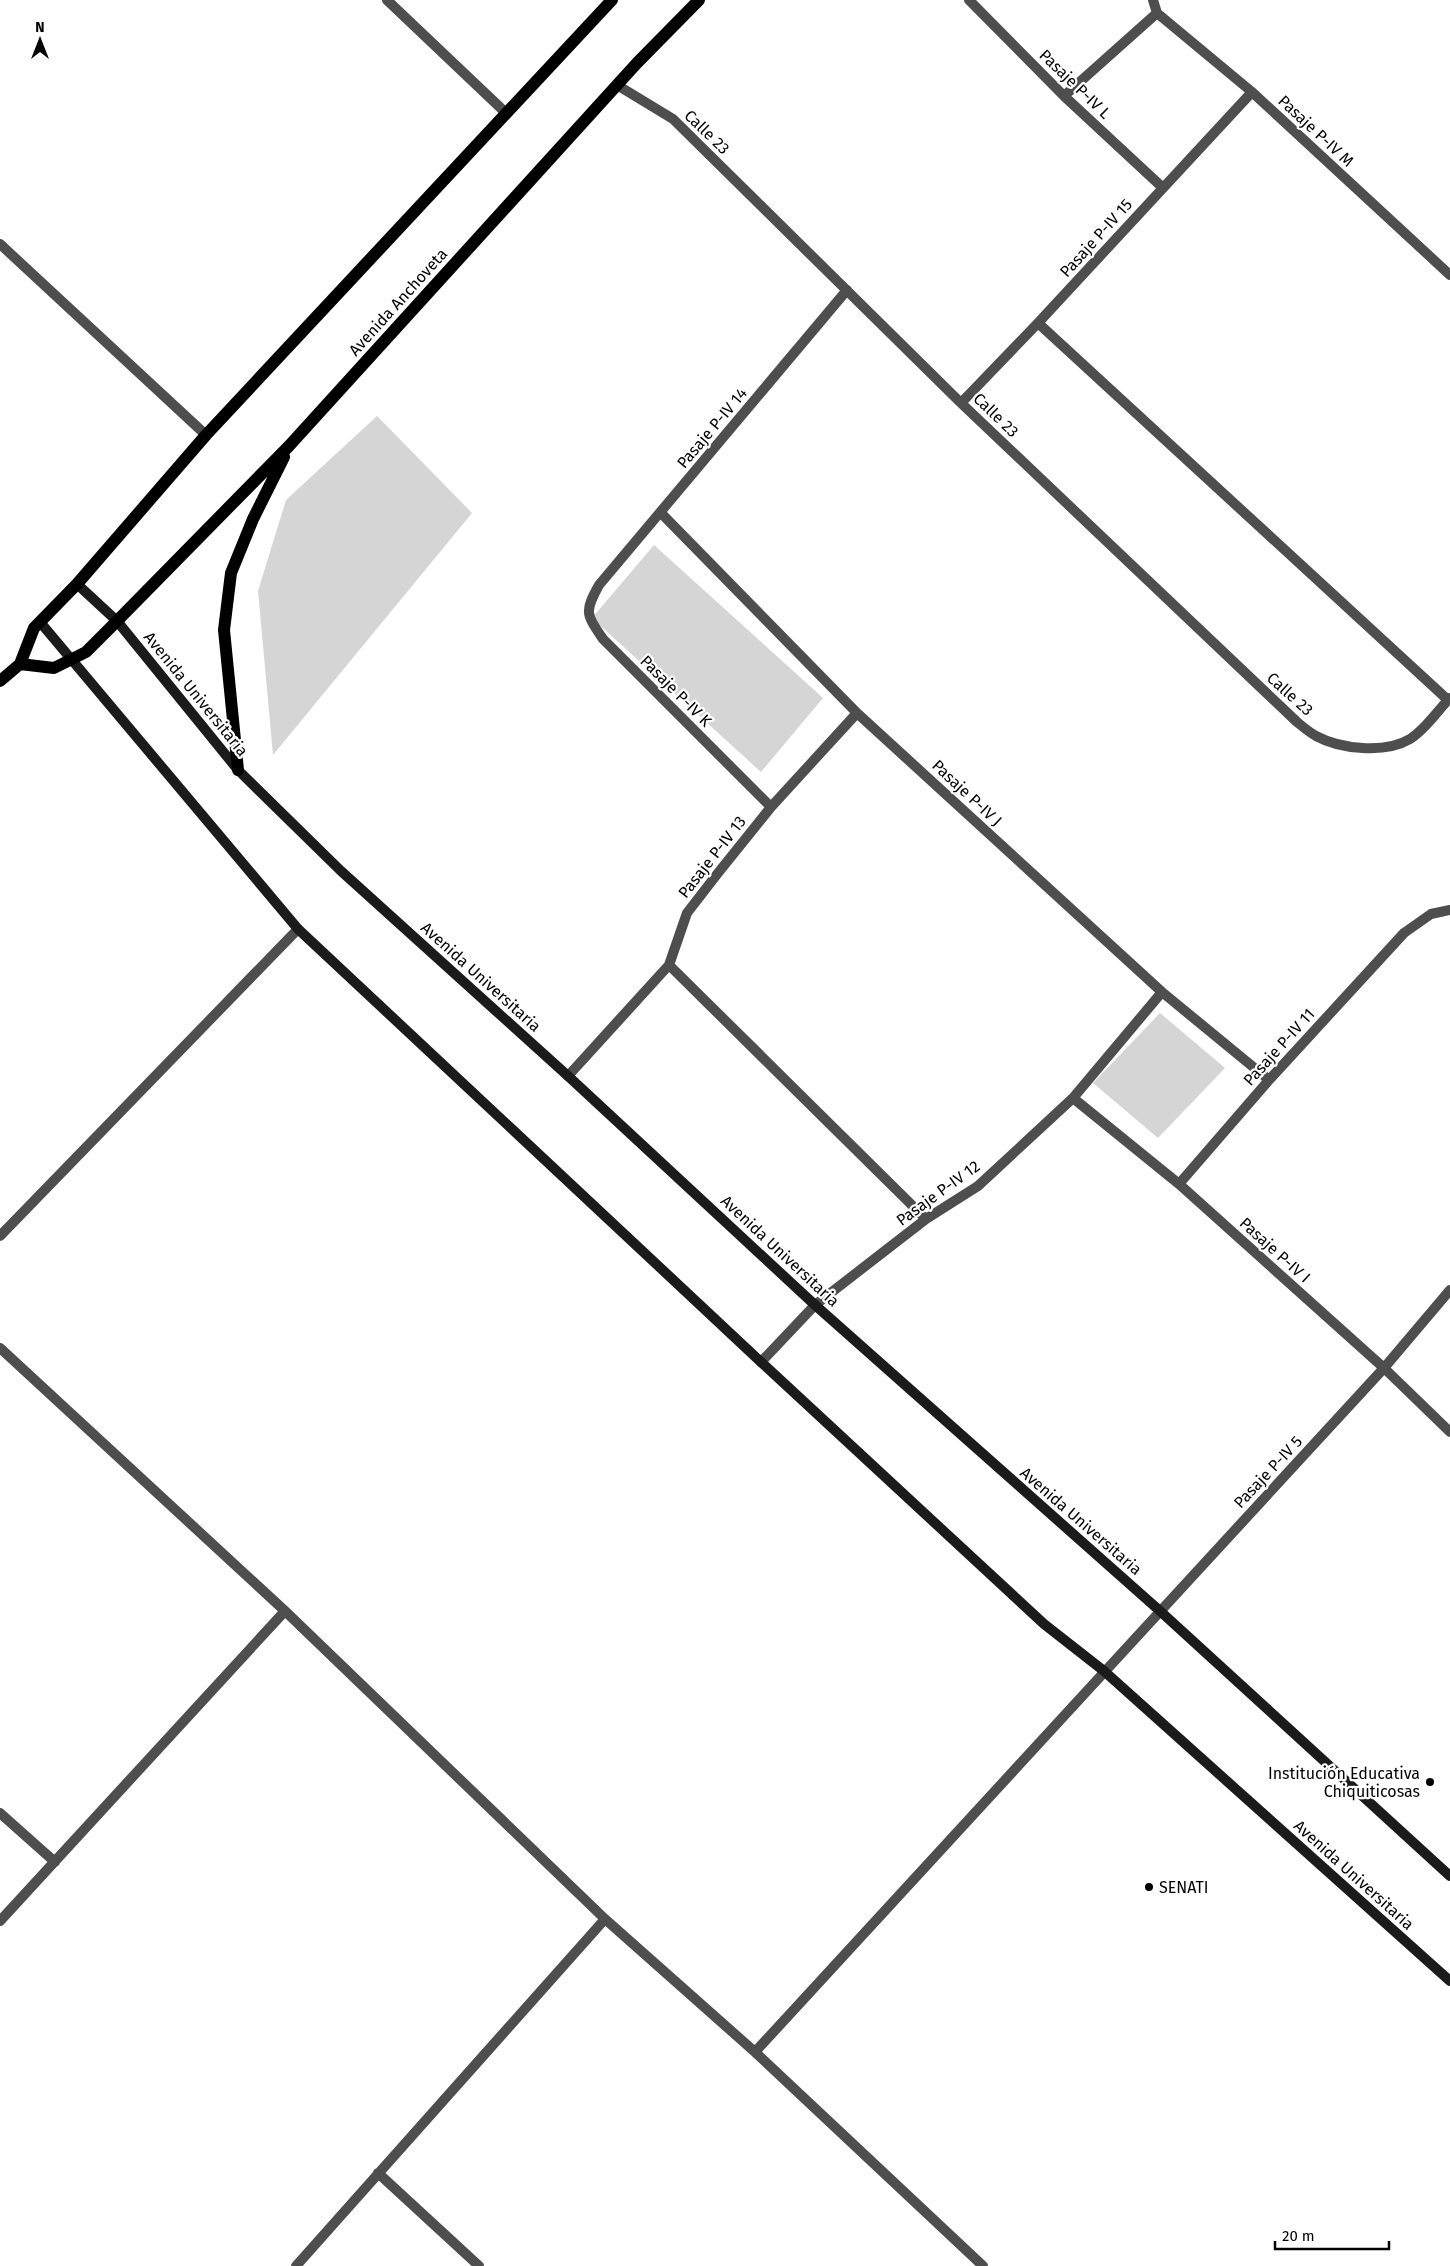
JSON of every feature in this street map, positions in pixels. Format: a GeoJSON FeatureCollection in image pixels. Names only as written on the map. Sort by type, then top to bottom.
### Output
{"type":"FeatureCollection","features":[{"type":"Feature","properties":{"kind":"main road"},"geometry":{"type":"LineString","coordinates":[[0,681],[20,664],[34,628],[77,584],[206,435],[612,0]]}},
{"type":"Feature","properties":{"kind":"main road","name":"Avenida Anchoveta"},"geometry":{"type":"LineString","coordinates":[[20,664],[54,668],[86,652],[117,622],[289,446],[617,85],[699,0]]}},
{"type":"Feature","properties":{"kind":"main road"},"geometry":{"type":"LineString","coordinates":[[238,770],[224,630],[231,573],[253,519],[289,446]]}},
{"type":"Feature","properties":{"kind":"main road"},"geometry":{"type":"LineString","coordinates":[[77,584],[117,622]]}},
{"type":"Feature","properties":{"kind":"main road","name":"Avenida Universitaria"},"geometry":{"type":"LineString","coordinates":[[40,622],[298,929],[1044,1624],[1104,1671],[1450,1981]]}},
{"type":"Feature","properties":{"kind":"main road","name":"Avenida Universitaria"},"geometry":{"type":"LineString","coordinates":[[117,622],[238,770],[349,877],[568,1076],[815,1305],[1160,1611],[1450,1876]]}},
{"type":"Feature","properties":{"kind":"street"},"geometry":{"type":"LineString","coordinates":[[388,0],[506,113]]}},
{"type":"Feature","properties":{"kind":"street","name":"Pasaje P-IV L"},"geometry":{"type":"LineString","coordinates":[[969,0],[1064,96],[1162,188]]}},
{"type":"Feature","properties":{"kind":"street"},"geometry":{"type":"LineString","coordinates":[[1064,96],[1157,13],[1153,0]]}},
{"type":"Feature","properties":{"kind":"street","name":"Pasaje P-IV M"},"geometry":{"type":"LineString","coordinates":[[1157,13],[1252,92],[1450,275]]}},
{"type":"Feature","properties":{"kind":"street","name":"Calle 23"},"geometry":{"type":"LineString","coordinates":[[617,85],[673,119],[961,403],[1297,722],[1315,736],[1335,743],[1365,747],[1389,746],[1409,740],[1426,725],[1449,699]]}},
{"type":"Feature","properties":{"kind":"street","name":"Pasaje P-IV 15"},"geometry":{"type":"LineString","coordinates":[[961,403],[1038,323],[1252,92]]}},
{"type":"Feature","properties":{"kind":"street"},"geometry":{"type":"LineString","coordinates":[[0,244],[206,435]]}},
{"type":"Feature","properties":{"kind":"street","name":"Pasaje P-IV 14"},"geometry":{"type":"LineString","coordinates":[[598,585],[661,513],[847,290]]}},
{"type":"Feature","properties":{"kind":"street"},"geometry":{"type":"LineString","coordinates":[[1038,323],[1449,699]]}},
{"type":"Feature","properties":{"kind":"street","name":"Pasaje P-IV J"},"geometry":{"type":"LineString","coordinates":[[661,513],[858,713],[1162,992],[1269,1080]]}},
{"type":"Feature","properties":{"kind":"street","name":"Pasaje P-IV K"},"geometry":{"type":"LineString","coordinates":[[598,585],[589,602],[588,618],[603,638],[771,807]]}},
{"type":"Feature","properties":{"kind":"street","name":"Pasaje P-IV 13"},"geometry":{"type":"LineString","coordinates":[[568,1076],[669,965],[687,913],[771,807],[858,713]]}},
{"type":"Feature","properties":{"kind":"street","name":"Pasaje P-IV 11"},"geometry":{"type":"LineString","coordinates":[[1179,1184],[1269,1080],[1404,932],[1431,914],[1450,910]]}},
{"type":"Feature","properties":{"kind":"street"},"geometry":{"type":"LineString","coordinates":[[0,1236],[298,929]]}},
{"type":"Feature","properties":{"kind":"street"},"geometry":{"type":"LineString","coordinates":[[669,965],[926,1219]]}},
{"type":"Feature","properties":{"kind":"street","name":"Pasaje P-IV 12"},"geometry":{"type":"LineString","coordinates":[[761,1362],[815,1305],[926,1219],[978,1186],[1072,1098],[1162,992]]}},
{"type":"Feature","properties":{"kind":"street","name":"Pasaje P-IV I"},"geometry":{"type":"LineString","coordinates":[[1072,1098],[1179,1184],[1384,1368],[1450,1432]]}},
{"type":"Feature","properties":{"kind":"street","name":"Pasaje P-IV 5"},"geometry":{"type":"LineString","coordinates":[[755,2052],[1384,1368],[1450,1290]]}},
{"type":"Feature","properties":{"kind":"street"},"geometry":{"type":"LineString","coordinates":[[0,1348],[285,1611],[605,1919],[755,2052],[982,2266]]}},
{"type":"Feature","properties":{"kind":"street"},"geometry":{"type":"LineString","coordinates":[[0,1922],[285,1611]]}},
{"type":"Feature","properties":{"kind":"street"},"geometry":{"type":"LineString","coordinates":[[0,1814],[55,1862]]}},
{"type":"Feature","properties":{"kind":"street"},"geometry":{"type":"LineString","coordinates":[[296,2266],[605,1919]]}},
{"type":"Feature","properties":{"kind":"street"},"geometry":{"type":"LineString","coordinates":[[378,2173],[479,2266]]}},
{"type":"Feature","properties":{"kind":"shaded area"},"geometry":{"type":"Polygon","coordinates":[[[377,416],[472,513],[273,755],[258,591],[286,500],[377,416]]]}},
{"type":"Feature","properties":{"kind":"shaded area"},"geometry":{"type":"Polygon","coordinates":[[[654,545],[823,698],[761,772],[592,618],[654,545]]]}},
{"type":"Feature","properties":{"kind":"shaded area"},"geometry":{"type":"Polygon","coordinates":[[[1160,1013],[1225,1068],[1158,1138],[1093,1083],[1160,1013]]]}},
{"type":"Feature","properties":{"kind":"place","name":"Institución Educativa Chiquiticosas"},"geometry":{"type":"Point","coordinates":[1430,1782]}},
{"type":"Feature","properties":{"kind":"place","name":"SENATI"},"geometry":{"type":"Point","coordinates":[1149,1887]}}]}
